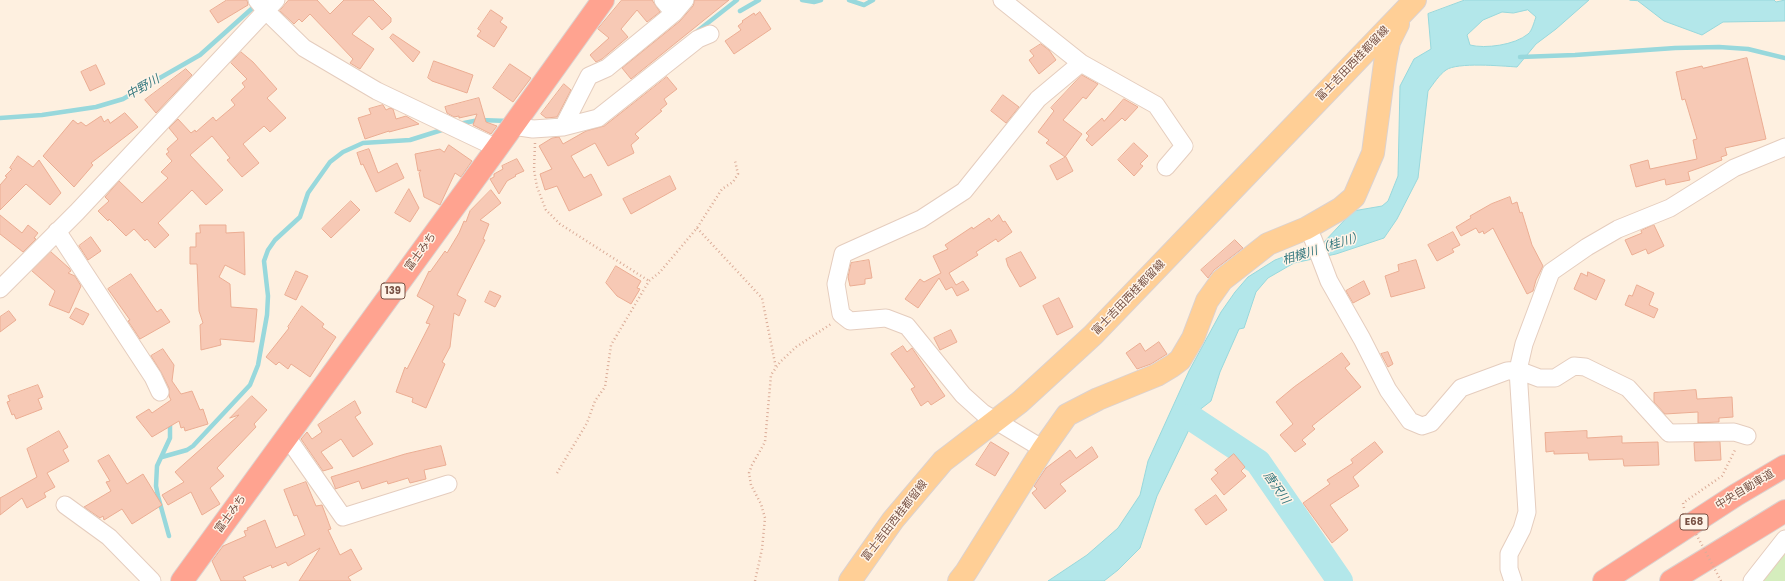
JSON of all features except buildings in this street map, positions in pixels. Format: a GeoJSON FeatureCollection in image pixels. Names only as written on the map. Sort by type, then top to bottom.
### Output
{"type":"FeatureCollection","features":[{"type":"Feature","properties":{"kind":"highway","name":"富士みち"},"geometry":{"type":"LineString","coordinates":[[186,579],[286,437],[603,0]]}},
{"type":"Feature","properties":{"kind":"highway","name":"中央自動車道"},"geometry":{"type":"LineString","coordinates":[[1604,581],[1736,495],[1785,466]]}},
{"type":"Feature","properties":{"kind":"highway"},"geometry":{"type":"LineString","coordinates":[[1671,581],[1785,511]]}},
{"type":"Feature","properties":{"kind":"main road","name":"富士吉田西桂都留線"},"geometry":{"type":"LineString","coordinates":[[959,581],[1043,449],[1067,415],[1098,399],[1157,375],[1180,360],[1193,338],[1207,301],[1222,280],[1268,244],[1310,233],[1354,197],[1364,177],[1373,153],[1389,42],[1406,3]]}},
{"type":"Feature","properties":{"kind":"main road","name":"富士吉田西桂都留線"},"geometry":{"type":"LineString","coordinates":[[850,581],[893,520],[943,462],[1020,402],[1093,335],[1406,3]]}},
{"type":"Feature","properties":{"kind":"street"},"geometry":{"type":"LineString","coordinates":[[663,0],[674,13]]}},
{"type":"Feature","properties":{"kind":"street"},"geometry":{"type":"LineString","coordinates":[[563,127],[589,76],[607,68],[674,13],[685,0]]}},
{"type":"Feature","properties":{"kind":"street"},"geometry":{"type":"LineString","coordinates":[[1002,0],[1081,63],[1156,105],[1184,146],[1166,167]]}},
{"type":"Feature","properties":{"kind":"street"},"geometry":{"type":"LineString","coordinates":[[4,279],[57,231],[265,4],[304,48],[377,91],[497,148]]}},
{"type":"Feature","properties":{"kind":"street"},"geometry":{"type":"LineString","coordinates":[[513,126],[536,129],[563,127],[598,118],[698,39],[710,34]]}},
{"type":"Feature","properties":{"kind":"street"},"geometry":{"type":"LineString","coordinates":[[1043,449],[983,413],[963,395],[907,326],[886,318],[850,321],[841,314],[836,284],[843,254],[921,219],[964,191],[1038,99],[1081,63]]}},
{"type":"Feature","properties":{"kind":"street"},"geometry":{"type":"LineString","coordinates":[[1513,581],[1509,569],[1509,554],[1522,529],[1527,512],[1518,370],[1524,344],[1551,272],[1581,251],[1618,229],[1670,208],[1734,168],[1785,148]]}},
{"type":"Feature","properties":{"kind":"street"},"geometry":{"type":"LineString","coordinates":[[57,231],[154,376],[160,392]]}},
{"type":"Feature","properties":{"kind":"street"},"geometry":{"type":"LineString","coordinates":[[1310,233],[1329,281],[1362,339],[1388,390],[1410,421],[1422,426],[1431,423],[1461,388],[1507,371],[1518,370],[1539,378],[1555,378],[1574,366],[1585,366],[1628,388],[1669,433],[1734,432],[1744,436]]}},
{"type":"Feature","properties":{"kind":"street"},"geometry":{"type":"LineString","coordinates":[[286,437],[343,517],[448,484]]}},
{"type":"Feature","properties":{"kind":"street"},"geometry":{"type":"LineString","coordinates":[[65,506],[109,537],[152,581]]}},
{"type":"Feature","properties":{"kind":"street"},"geometry":{"type":"LineString","coordinates":[[1752,581],[1785,539]]}},
{"type":"Feature","properties":{"kind":"path"},"geometry":{"type":"LineString","coordinates":[[536,129],[534,170],[537,187],[546,210],[560,224],[649,281]]}},
{"type":"Feature","properties":{"kind":"path"},"geometry":{"type":"LineString","coordinates":[[557,473],[587,423],[596,401],[605,387],[611,345],[649,281],[660,272],[697,228],[722,189],[733,182],[738,174],[735,162]]}},
{"type":"Feature","properties":{"kind":"path"},"geometry":{"type":"LineString","coordinates":[[697,228],[762,298],[776,368]]}},
{"type":"Feature","properties":{"kind":"path"},"geometry":{"type":"LineString","coordinates":[[755,581],[762,549],[765,518],[761,504],[751,485],[749,473],[765,442],[770,375],[796,347],[835,321]]}},
{"type":"Feature","properties":{"kind":"path"},"geometry":{"type":"LineString","coordinates":[[1721,581],[1685,513],[1683,503],[1722,476],[1744,436]]}},
{"type":"Feature","properties":{"kind":"green space"},"geometry":{"type":"Polygon","coordinates":[[[1785,545],[1785,581],[1745,581],[1785,545]]]}},
{"type":"Feature","properties":{"kind":"water","name":"相模川（桂川）"},"geometry":{"type":"Polygon","coordinates":[[[1465,0],[1589,0],[1556,29],[1536,44],[1517,67],[1469,65],[1452,68],[1441,74],[1428,91],[1418,178],[1397,219],[1384,238],[1336,254],[1294,263],[1268,278],[1256,292],[1244,328],[1239,329],[1220,372],[1211,401],[1198,411],[1157,496],[1140,548],[1118,570],[1104,581],[1048,581],[1087,555],[1118,528],[1140,495],[1148,461],[1189,371],[1221,312],[1248,277],[1275,260],[1324,242],[1353,211],[1382,206],[1388,201],[1398,176],[1400,86],[1414,59],[1431,49],[1428,14],[1465,0]],[[1528,10],[1513,13],[1502,12],[1483,20],[1467,35],[1470,45],[1484,47],[1516,41],[1529,33],[1536,17],[1528,10]]]}},
{"type":"Feature","properties":{"kind":"water"},"geometry":{"type":"Polygon","coordinates":[[[1630,0],[1774,0],[1776,2],[1785,0],[1785,21],[1723,22],[1702,35],[1664,21],[1638,1],[1630,0]]]}},
{"type":"Feature","properties":{"kind":"waterway"},"geometry":{"type":"LineString","coordinates":[[695,33],[737,0]]}},
{"type":"Feature","properties":{"kind":"waterway"},"geometry":{"type":"LineString","coordinates":[[740,11],[759,0]]}},
{"type":"Feature","properties":{"kind":"waterway"},"geometry":{"type":"LineString","coordinates":[[802,0],[814,2],[821,0]]}},
{"type":"Feature","properties":{"kind":"waterway"},"geometry":{"type":"LineString","coordinates":[[849,0],[864,5],[873,0]]}},
{"type":"Feature","properties":{"kind":"waterway","name":"中野川"},"geometry":{"type":"LineString","coordinates":[[0,118],[42,115],[96,107],[123,99],[200,55],[257,4]]}},
{"type":"Feature","properties":{"kind":"waterway"},"geometry":{"type":"LineString","coordinates":[[1520,57],[1675,48],[1719,47],[1748,49],[1785,58]]}},
{"type":"Feature","properties":{"kind":"waterway"},"geometry":{"type":"LineString","coordinates":[[459,124],[479,120],[509,121]]}},
{"type":"Feature","properties":{"kind":"waterway"},"geometry":{"type":"LineString","coordinates":[[162,457],[187,450],[193,446],[250,385],[258,365],[267,315],[268,296],[264,261],[268,250],[275,240],[300,217],[308,193],[330,162],[343,152],[363,143],[410,140],[445,129]]}},
{"type":"Feature","properties":{"kind":"waterway","name":"唐沢川"},"geometry":{"type":"LineString","coordinates":[[1190,417],[1258,462],[1340,581]]}},
{"type":"Feature","properties":{"kind":"waterway"},"geometry":{"type":"LineString","coordinates":[[169,536],[156,486],[157,466],[170,438],[170,422]]}}]}
